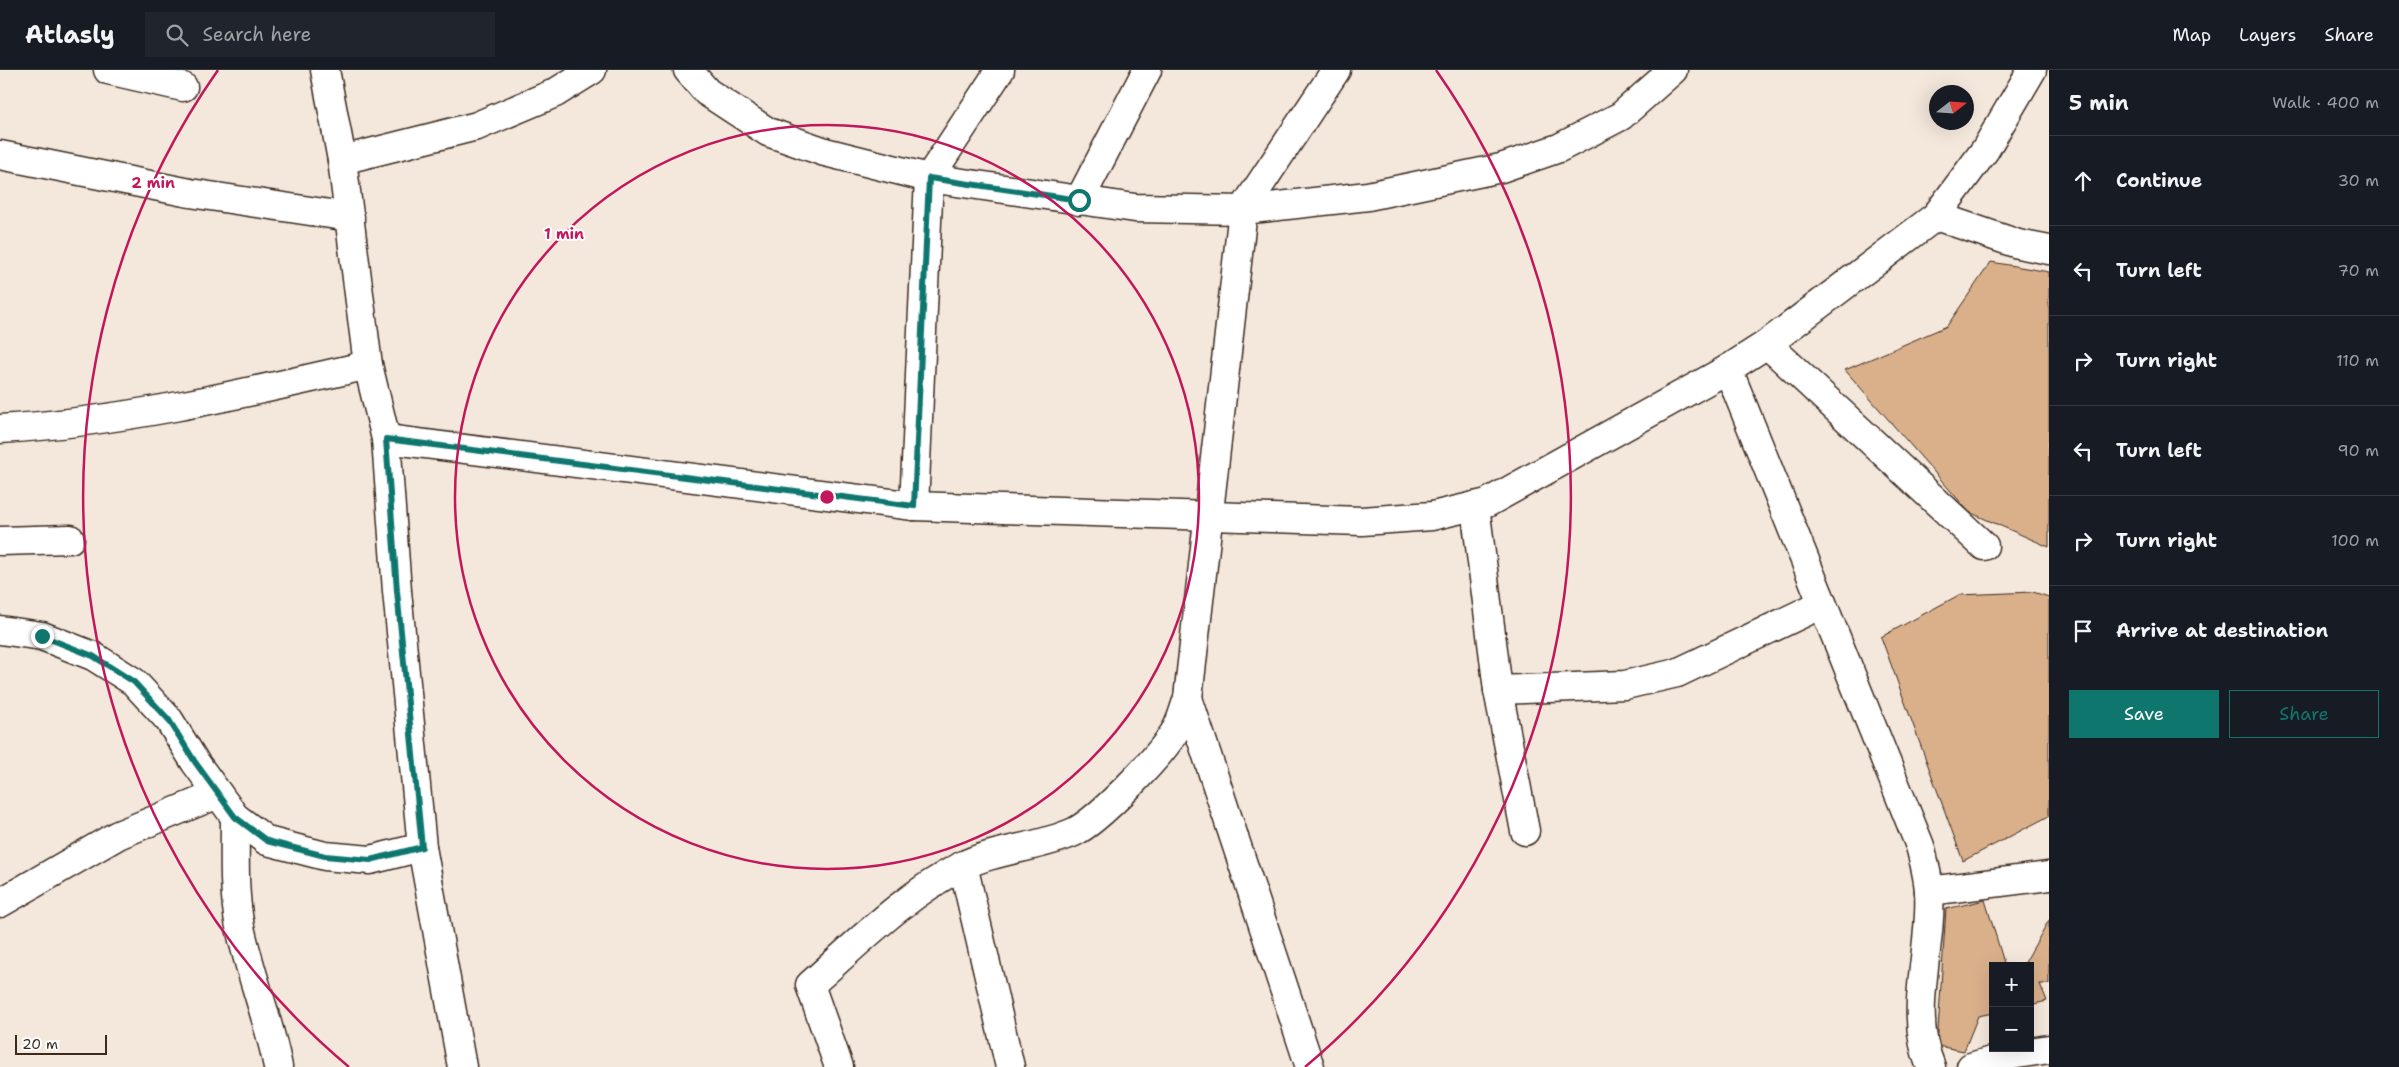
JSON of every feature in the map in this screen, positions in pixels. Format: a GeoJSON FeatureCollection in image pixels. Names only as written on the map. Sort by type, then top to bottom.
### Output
{"type":"FeatureCollection","features":[{"type":"Feature","properties":{"kind":"street"},"geometry":{"type":"LineString","coordinates":[[108,70],[183,86]]}},
{"type":"Feature","properties":{"kind":"street"},"geometry":{"type":"LineString","coordinates":[[325,70],[342,160],[368,365],[386,439],[397,591],[422,847],[462,1067]]}},
{"type":"Feature","properties":{"kind":"street"},"geometry":{"type":"LineString","coordinates":[[342,160],[477,126],[555,92],[592,70]]}},
{"type":"Feature","properties":{"kind":"street"},"geometry":{"type":"LineString","coordinates":[[688,70],[707,92],[768,132],[824,152],[929,178],[1135,208],[1243,210],[1368,196],[1501,168],[1559,148],[1621,116],[1673,70]]}},
{"type":"Feature","properties":{"kind":"street"},"geometry":{"type":"LineString","coordinates":[[914,506],[929,178],[1000,70]]}},
{"type":"Feature","properties":{"kind":"street"},"geometry":{"type":"LineString","coordinates":[[1079,200],[1147,70]]}},
{"type":"Feature","properties":{"kind":"street"},"geometry":{"type":"LineString","coordinates":[[839,1067],[810,985],[910,898],[963,865],[983,857],[1020,850],[1075,831],[1090,820],[1148,766],[1175,732],[1188,698],[1243,210],[1336,70]]}},
{"type":"Feature","properties":{"kind":"street"},"geometry":{"type":"LineString","coordinates":[[386,439],[914,506],[1362,522],[1432,516],[1487,503],[1728,369],[1768,344],[1936,216],[1986,150],[2032,70]]}},
{"type":"Feature","properties":{"kind":"street"},"geometry":{"type":"LineString","coordinates":[[0,155],[190,193],[350,217]]}},
{"type":"Feature","properties":{"kind":"street"},"geometry":{"type":"LineString","coordinates":[[1936,216],[2018,244],[2049,250]]}},
{"type":"Feature","properties":{"kind":"street"},"geometry":{"type":"LineString","coordinates":[[1768,344],[1984,546]]}},
{"type":"Feature","properties":{"kind":"street"},"geometry":{"type":"LineString","coordinates":[[0,429],[129,416],[368,365]]}},
{"type":"Feature","properties":{"kind":"street"},"geometry":{"type":"LineString","coordinates":[[1728,369],[1920,846],[1929,891],[1920,1015],[1922,1038],[1931,1067]]}},
{"type":"Feature","properties":{"kind":"street"},"geometry":{"type":"LineString","coordinates":[[1476,506],[1498,690],[1525,831]]}},
{"type":"Feature","properties":{"kind":"street"},"geometry":{"type":"LineString","coordinates":[[0,541],[70,539]]}},
{"type":"Feature","properties":{"kind":"street"},"geometry":{"type":"LineString","coordinates":[[1498,690],[1626,684],[1677,673],[1822,604]]}},
{"type":"Feature","properties":{"kind":"street"},"geometry":{"type":"LineString","coordinates":[[0,630],[42,636],[84,653],[134,682],[169,720],[235,817],[267,841],[325,856],[370,860],[422,847]]}},
{"type":"Feature","properties":{"kind":"street"},"geometry":{"type":"LineString","coordinates":[[1188,698],[1310,1067]]}},
{"type":"Feature","properties":{"kind":"street"},"geometry":{"type":"LineString","coordinates":[[0,903],[118,835],[218,794]]}},
{"type":"Feature","properties":{"kind":"street"},"geometry":{"type":"LineString","coordinates":[[235,817],[234,889],[240,928],[272,1038],[278,1067]]}},
{"type":"Feature","properties":{"kind":"street"},"geometry":{"type":"LineString","coordinates":[[963,865],[1010,1067]]}},
{"type":"Feature","properties":{"kind":"street"},"geometry":{"type":"LineString","coordinates":[[1929,891],[2049,876]]}},
{"type":"Feature","properties":{"kind":"street"},"geometry":{"type":"LineString","coordinates":[[1971,1067],[2011,1055],[2049,1049]]}},
{"type":"Feature","properties":{"kind":"building"},"geometry":{"type":"Polygon","coordinates":[[[1991,262],[2049,272],[2049,547],[1969,512],[1845,370],[1947,326],[1991,262]]]}},
{"type":"Feature","properties":{"kind":"building"},"geometry":{"type":"Polygon","coordinates":[[[2033,592],[2049,597],[2049,816],[1963,861],[1881,637],[1959,595],[2033,592]]]}},
{"type":"Feature","properties":{"kind":"building"},"geometry":{"type":"Polygon","coordinates":[[[1985,900],[2004,962],[1989,962],[1989,1014],[1978,1016],[1964,1051],[1937,1046],[1946,909],[1985,900]]]}},
{"type":"Feature","properties":{"kind":"building"},"geometry":{"type":"Polygon","coordinates":[[[2049,920],[2049,984],[2040,984],[2047,1001],[2034,1004],[2034,962],[2025,962],[2049,920]]]}},
{"type":"Feature","properties":{"kind":"route"},"geometry":{"type":"LineString","coordinates":[[42,636],[93,656],[134,682],[169,720],[195,762],[235,817],[267,841],[325,856],[370,860],[422,847],[397,591],[386,439],[914,506],[929,178],[1079,200]]}}]}
